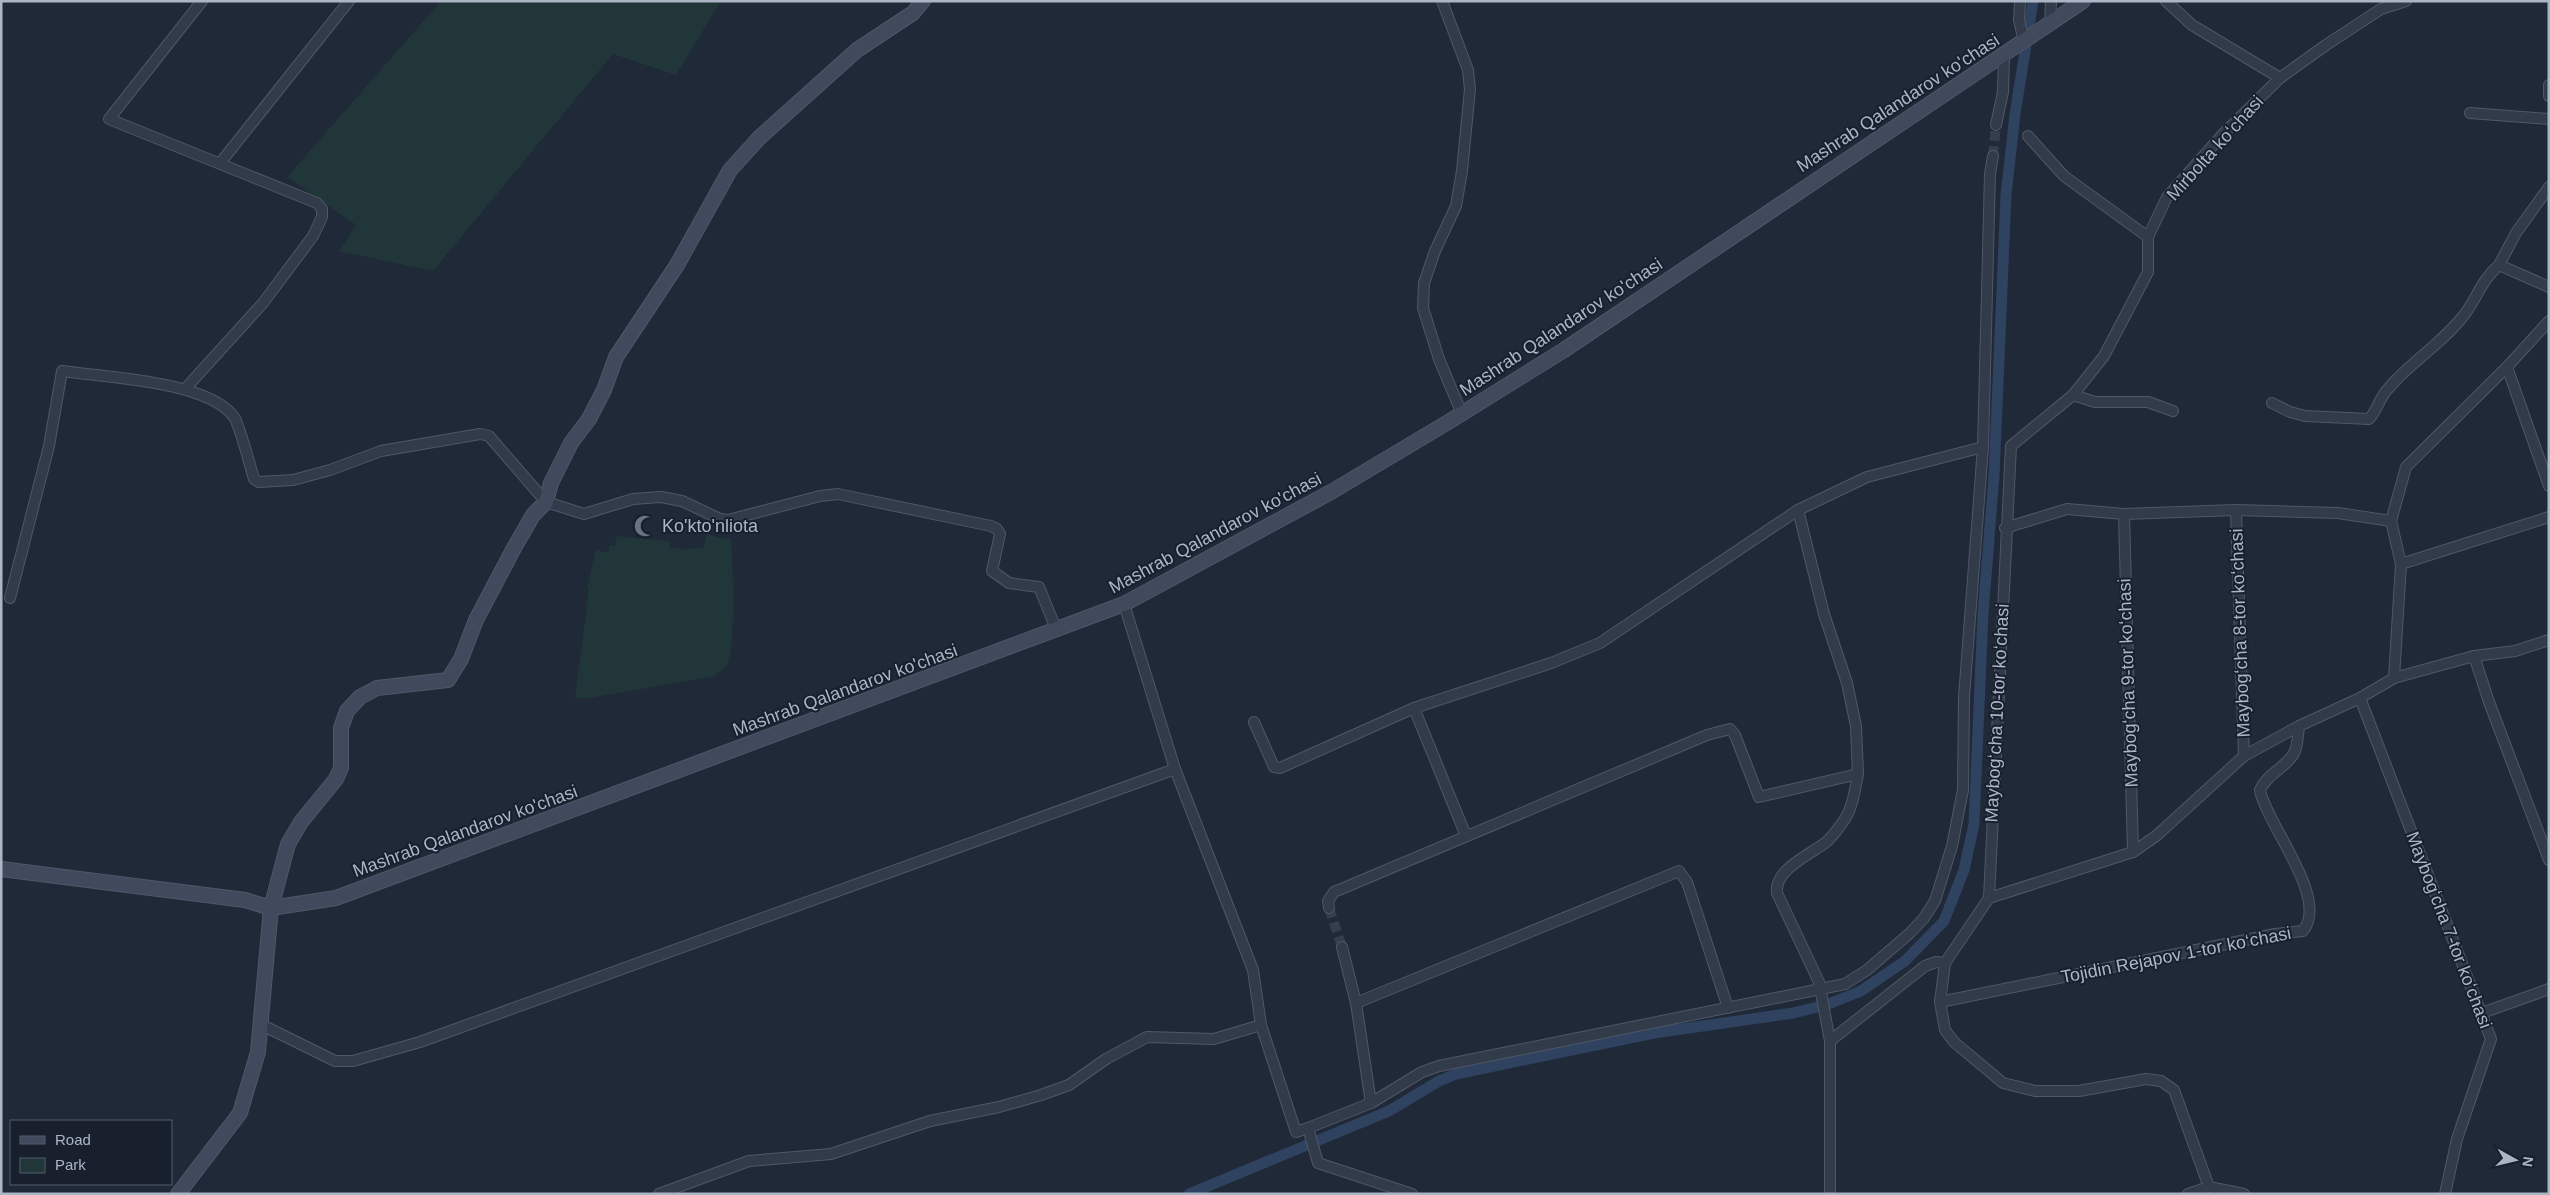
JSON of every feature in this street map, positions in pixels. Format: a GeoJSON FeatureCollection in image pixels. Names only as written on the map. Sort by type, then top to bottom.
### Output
{"type":"FeatureCollection","features":[{"type":"Feature","properties":{"kind":"main road"},"geometry":{"type":"LineString","coordinates":[[178,1194],[240,1113],[258,1052],[272,908],[288,844],[301,822],[336,779],[341,768],[341,728],[348,711],[360,697],[376,688],[448,680],[460,659],[476,620],[514,548],[533,515],[546,502],[551,483],[571,443],[593,412],[616,356],[677,265],[730,170],[759,138],[857,50],[913,13],[923,1]]}},
{"type":"Feature","properties":{"kind":"main road","name":"Mashrab Qalandarov ko'chasi"},"geometry":{"type":"LineString","coordinates":[[272,908],[336,898],[1057,631],[1124,604],[1316,500],[1462,414],[1564,350],[1787,199],[2007,54],[2083,1]]}},
{"type":"Feature","properties":{"kind":"main road"},"geometry":{"type":"LineString","coordinates":[[1,869],[245,900],[272,908]]}},
{"type":"Feature","properties":{"kind":"street"},"geometry":{"type":"LineString","coordinates":[[185,389],[263,303],[313,236],[322,217],[322,209],[317,203],[221,162],[109,119],[202,1]]}},
{"type":"Feature","properties":{"kind":"street"},"geometry":{"type":"LineString","coordinates":[[221,162],[350,1]]}},
{"type":"Feature","properties":{"kind":"street"},"geometry":{"type":"LineString","coordinates":[[1442,1],[1468,70],[1470,89],[1462,171],[1456,206],[1435,251],[1424,283],[1423,308],[1439,359],[1462,414]]}},
{"type":"Feature","properties":{"kind":"street"},"geometry":{"type":"LineString","coordinates":[[2020,1],[2019,20],[2024,42]]}},
{"type":"Feature","properties":{"kind":"street"},"geometry":{"type":"LineString","coordinates":[[2050,24],[2051,1]]}},
{"type":"Feature","properties":{"kind":"street"},"geometry":{"type":"LineString","coordinates":[[2166,1],[2192,25],[2280,78]]}},
{"type":"Feature","properties":{"kind":"street","name":"Mirbolta koʻchasi"},"geometry":{"type":"LineString","coordinates":[[2005,528],[2011,446],[2073,395],[2104,356],[2148,272],[2148,236],[2167,197],[2223,134],[2280,78],[2381,9],[2406,1]]}},
{"type":"Feature","properties":{"kind":"street"},"geometry":{"type":"LineString","coordinates":[[1996,124],[2004,85],[2007,54]]}},
{"type":"Feature","properties":{"kind":"street"},"geometry":{"type":"LineString","coordinates":[[2549,85],[2549,96]]}},
{"type":"Feature","properties":{"kind":"street"},"geometry":{"type":"LineString","coordinates":[[2470,113],[2549,119]]}},
{"type":"Feature","properties":{"kind":"street"},"geometry":{"type":"LineString","coordinates":[[2028,136],[2064,176],[2148,236]]}},
{"type":"Feature","properties":{"kind":"street"},"geometry":{"type":"LineString","coordinates":[[1124,604],[1175,769],[1253,970],[1261,1025],[1296,1132],[1308,1131],[1371,1103],[1422,1072],[1440,1066],[1728,1008],[1821,994],[1845,984],[1867,970],[1924,918],[1935,901],[1952,846],[1963,790],[1964,697],[1983,447],[1993,156]]}},
{"type":"Feature","properties":{"kind":"street"},"geometry":{"type":"LineString","coordinates":[[2272,402],[2290,412],[2305,416],[2369,420],[2376,412],[2386,391],[2450,332],[2465,314],[2485,277],[2499,265],[2516,233],[2549,187]]}},
{"type":"Feature","properties":{"kind":"street"},"geometry":{"type":"LineString","coordinates":[[2499,265],[2549,287]]}},
{"type":"Feature","properties":{"kind":"street"},"geometry":{"type":"LineString","coordinates":[[2394,678],[2401,564],[2392,521],[2406,467],[2507,367],[2549,321]]}},
{"type":"Feature","properties":{"kind":"street"},"geometry":{"type":"LineString","coordinates":[[2507,367],[2549,486]]}},
{"type":"Feature","properties":{"kind":"street"},"geometry":{"type":"LineString","coordinates":[[10,598],[49,446],[62,371],[185,389],[214,402],[234,417],[256,481],[294,480],[330,470],[381,450],[486,434],[546,502],[584,514],[633,499],[661,497],[682,501],[720,519],[728,520],[820,496],[838,494],[990,526],[997,529],[1000,534],[992,571],[1009,583],[1039,587],[1057,631]]}},
{"type":"Feature","properties":{"kind":"street"},"geometry":{"type":"LineString","coordinates":[[2073,395],[2095,402],[2148,402],[2172,411]]}},
{"type":"Feature","properties":{"kind":"street"},"geometry":{"type":"LineString","coordinates":[[1254,722],[1274,767],[1280,768],[1414,708],[1551,663],[1600,643],[1798,510],[1867,477],[1983,447]]}},
{"type":"Feature","properties":{"kind":"street"},"geometry":{"type":"LineString","coordinates":[[2005,528],[2067,509],[2124,514],[2236,510],[2338,513],[2392,521]]}},
{"type":"Feature","properties":{"kind":"street"},"geometry":{"type":"LineString","coordinates":[[1798,510],[1824,614],[1847,683],[1856,726],[1858,774],[1852,801],[1842,823],[1827,842],[1799,860],[1778,880],[1776,886],[1777,893],[1821,994],[1830,1039],[1830,1194]]}},
{"type":"Feature","properties":{"kind":"street","name":"Maybogʻcha 8-tor koʻchasi"},"geometry":{"type":"LineString","coordinates":[[2236,510],[2244,756]]}},
{"type":"Feature","properties":{"kind":"street","name":"Maybogʻcha 9-tor koʻchasi"},"geometry":{"type":"LineString","coordinates":[[2124,514],[2133,852]]}},
{"type":"Feature","properties":{"kind":"street"},"geometry":{"type":"LineString","coordinates":[[2401,564],[2549,517]]}},
{"type":"Feature","properties":{"kind":"street","name":"Maybogʻcha 10-tor koʻchasi"},"geometry":{"type":"LineString","coordinates":[[1989,898],[2005,528]]}},
{"type":"Feature","properties":{"kind":"street"},"geometry":{"type":"LineString","coordinates":[[2212,1190],[2174,1090],[2170,1085],[2146,1079],[2079,1092],[2035,1091],[2003,1083],[1954,1042],[1944,1030],[1940,1002],[1945,963],[1989,898],[2133,852],[2156,836],[2244,756],[2299,726],[2360,698],[2394,678],[2474,656],[2515,651],[2549,640]]}},
{"type":"Feature","properties":{"kind":"street"},"geometry":{"type":"LineString","coordinates":[[2474,656],[2549,860]]}},
{"type":"Feature","properties":{"kind":"street","name":"Maybogʻcha 7-tor koʻchasi"},"geometry":{"type":"LineString","coordinates":[[2360,698],[2491,1039],[2457,1138],[2445,1194]]}},
{"type":"Feature","properties":{"kind":"street"},"geometry":{"type":"LineString","coordinates":[[1414,708],[1466,836]]}},
{"type":"Feature","properties":{"kind":"street","name":"Tojidin Rejapov 1-tor ko‘chasi"},"geometry":{"type":"LineString","coordinates":[[1940,1002],[2275,934],[2303,931],[2307,926],[2309,910],[2302,878],[2260,790],[2267,778],[2290,758],[2295,750],[2299,726]]}},
{"type":"Feature","properties":{"kind":"street"},"geometry":{"type":"LineString","coordinates":[[1328,908],[1328,901],[1334,892],[1726,729],[1732,731],[1735,735],[1759,797],[1858,774]]}},
{"type":"Feature","properties":{"kind":"street"},"geometry":{"type":"LineString","coordinates":[[260,1024],[335,1060],[342,1062],[353,1061],[420,1042],[1175,769]]}},
{"type":"Feature","properties":{"kind":"street"},"geometry":{"type":"LineString","coordinates":[[1356,1003],[1679,871],[1687,882],[1728,1008]]}},
{"type":"Feature","properties":{"kind":"street"},"geometry":{"type":"LineString","coordinates":[[1342,946],[1356,1003],[1371,1103]]}},
{"type":"Feature","properties":{"kind":"street"},"geometry":{"type":"LineString","coordinates":[[1830,1039],[1925,966],[1936,962],[1945,963]]}},
{"type":"Feature","properties":{"kind":"street"},"geometry":{"type":"LineString","coordinates":[[2482,1013],[2549,989]]}},
{"type":"Feature","properties":{"kind":"street"},"geometry":{"type":"LineString","coordinates":[[659,1194],[749,1161],[831,1154],[930,1121],[999,1107],[1041,1095],[1069,1085],[1106,1060],[1147,1037],[1214,1039],[1261,1025]]}},
{"type":"Feature","properties":{"kind":"street"},"geometry":{"type":"LineString","coordinates":[[1308,1131],[1318,1163],[1412,1194]]}},
{"type":"Feature","properties":{"kind":"street"},"geometry":{"type":"LineString","coordinates":[[2188,1194],[2212,1190],[2244,1194]]}},
{"type":"Feature","properties":{"kind":"green space"},"geometry":{"type":"Polygon","coordinates":[[[441,1],[721,1],[676,75],[613,54],[433,271],[339,251],[356,225],[287,177],[441,1]]]}},
{"type":"Feature","properties":{"kind":"green space"},"geometry":{"type":"Polygon","coordinates":[[[707,534],[723,539],[731,538],[734,599],[731,650],[728,664],[715,676],[590,698],[575,698],[589,589],[587,588],[596,549],[607,553],[610,545],[615,546],[616,536],[669,541],[670,549],[679,547],[680,550],[704,547],[707,534]]]}},
{"type":"Feature","properties":{"kind":"waterway"},"geometry":{"type":"LineString","coordinates":[[1189,1194],[1389,1111],[1439,1081],[1456,1074],[1654,1033],[1793,1013],[1826,1005],[1861,991],[1905,961],[1944,921],[1964,870],[1974,824],[1983,614],[1994,476],[2006,195],[2015,114],[2033,1]]}},
{"type":"Feature","properties":{"kind":"tunnel"},"geometry":{"type":"LineString","coordinates":[[1993,156],[1996,125]]}},
{"type":"Feature","properties":{"kind":"tunnel"},"geometry":{"type":"LineString","coordinates":[[1329,908],[1342,947]]}},
{"type":"Feature","properties":{"kind":"place","name":"Ko'kto'nliota"},"geometry":{"type":"Point","coordinates":[645,526]}}]}
